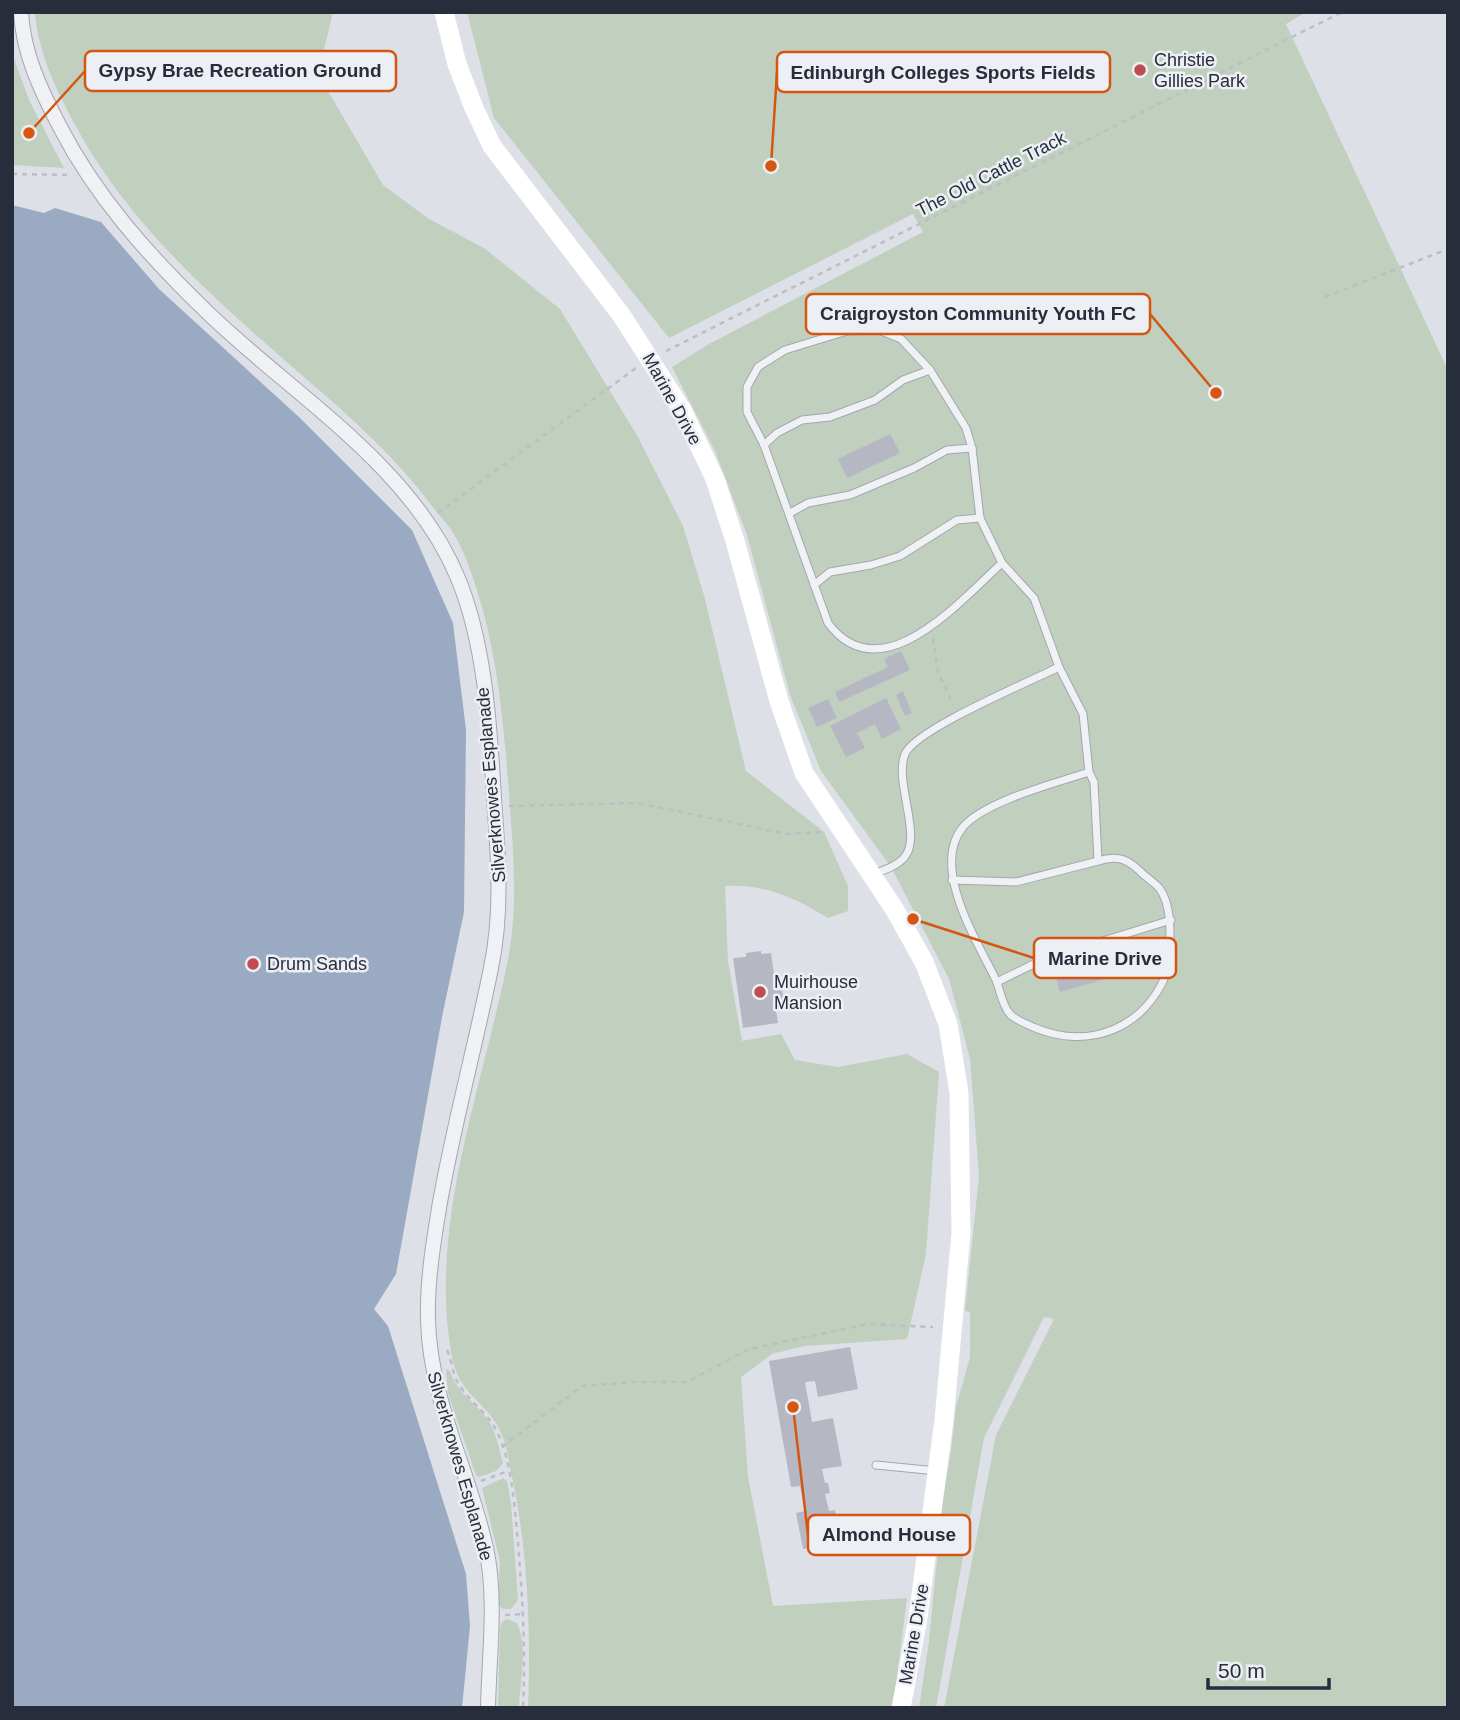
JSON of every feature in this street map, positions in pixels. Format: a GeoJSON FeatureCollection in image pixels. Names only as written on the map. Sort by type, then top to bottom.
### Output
{"type":"FeatureCollection","features":[{"type":"Feature","properties":{"kind":"street","name":"Silverknowes Esplanade"},"geometry":{"type":"LineString","coordinates":[[20,12],[24,43],[42,94],[85,175],[113,212],[206,312],[330,418],[396,484],[441,542],[459,581],[479,652],[491,746],[499,914],[492,963],[448,1153],[429,1268],[428,1321],[432,1373],[487,1550],[490,1582],[488,1708]]}},
{"type":"Feature","properties":{"kind":"street","name":"Marine Drive"},"geometry":{"type":"LineString","coordinates":[[444,12],[457,64],[492,146],[622,316],[682,410],[715,479],[736,541],[779,701],[804,773],[873,875],[924,962],[947,1024],[959,1107],[961,1233],[937,1471],[918,1618],[901,1708]]}},
{"type":"Feature","properties":{"kind":"lane"},"geometry":{"type":"LineString","coordinates":[[1002,563],[932,628],[890,648],[867,649],[852,645],[839,637],[828,623],[764,445],[747,412],[747,387],[758,367],[785,350],[847,331],[879,330],[901,338],[930,370],[966,428],[972,449],[980,518],[1002,563],[1034,598],[1059,667],[1083,713],[1089,772],[1094,782],[1098,861]]}},
{"type":"Feature","properties":{"kind":"lane"},"geometry":{"type":"LineString","coordinates":[[764,445],[777,433],[802,420],[830,417],[875,400],[903,380],[930,370]]}},
{"type":"Feature","properties":{"kind":"lane"},"geometry":{"type":"LineString","coordinates":[[790,513],[808,503],[850,495],[914,468],[947,450],[972,449]]}},
{"type":"Feature","properties":{"kind":"lane"},"geometry":{"type":"LineString","coordinates":[[814,585],[830,572],[871,565],[900,556],[957,520],[980,518]]}},
{"type":"Feature","properties":{"kind":"lane"},"geometry":{"type":"LineString","coordinates":[[873,875],[906,856],[911,839],[902,769],[905,754],[915,741],[957,715],[1059,667]]}},
{"type":"Feature","properties":{"kind":"lane"},"geometry":{"type":"LineString","coordinates":[[952,880],[1016,882],[1112,856],[1132,863],[1160,889],[1171,920],[1168,970],[1146,1008],[1120,1026],[1091,1038],[1065,1037],[1033,1027],[1009,1014],[997,982],[971,931],[952,880],[952,852],[963,827],[986,810],[1089,772]]}},
{"type":"Feature","properties":{"kind":"lane"},"geometry":{"type":"LineString","coordinates":[[997,982],[1044,959],[1171,920]]}},
{"type":"Feature","properties":{"kind":"lane"},"geometry":{"type":"LineString","coordinates":[[876,1465],[937,1471]]}},
{"type":"Feature","properties":{"kind":"path","name":"The Old Cattle Track"},"geometry":{"type":"LineString","coordinates":[[425,522],[650,358],[1342,12]]}},
{"type":"Feature","properties":{"kind":"path"},"geometry":{"type":"LineString","coordinates":[[12,174],[85,175]]}},
{"type":"Feature","properties":{"kind":"path"},"geometry":{"type":"LineString","coordinates":[[1325,297],[1448,249]]}},
{"type":"Feature","properties":{"kind":"path"},"geometry":{"type":"LineString","coordinates":[[932,628],[938,672],[957,715]]}},
{"type":"Feature","properties":{"kind":"path"},"geometry":{"type":"LineString","coordinates":[[495,807],[638,803],[787,834],[842,830]]}},
{"type":"Feature","properties":{"kind":"path"},"geometry":{"type":"LineString","coordinates":[[428,1321],[449,1353],[456,1379],[490,1418],[508,1471],[514,1503],[526,1659],[523,1708]]}},
{"type":"Feature","properties":{"kind":"path"},"geometry":{"type":"LineString","coordinates":[[502,1447],[582,1386],[636,1381],[687,1382],[749,1349],[869,1324],[952,1328]]}},
{"type":"Feature","properties":{"kind":"path"},"geometry":{"type":"LineString","coordinates":[[467,1486],[508,1471]]}},
{"type":"Feature","properties":{"kind":"green space"},"geometry":{"type":"Polygon","coordinates":[[[35,12],[333,12],[318,74],[383,185],[429,219],[484,248],[560,309],[638,437],[683,526],[705,599],[746,771],[824,832],[848,886],[848,911],[828,918],[779,893],[753,887],[725,886],[728,961],[742,1041],[781,1034],[795,1060],[838,1067],[907,1054],[939,1072],[926,1254],[907,1339],[805,1346],[772,1354],[741,1377],[748,1477],[773,1606],[907,1598],[893,1708],[528,1708],[529,1622],[525,1565],[507,1452],[494,1420],[458,1376],[451,1352],[447,1319],[446,1274],[456,1185],[507,964],[513,922],[513,858],[505,746],[497,676],[482,607],[467,561],[455,536],[403,471],[356,423],[207,290],[146,227],[119,193],[94,157],[59,93],[43,54],[35,12]]]}},
{"type":"Feature","properties":{"kind":"green space"},"geometry":{"type":"Polygon","coordinates":[[[467,12],[1306,12],[1286,24],[1448,370],[1448,1708],[944,1708],[996,1435],[1054,1319],[1044,1317],[984,1438],[936,1708],[919,1708],[956,1407],[970,1357],[970,1312],[965,1311],[979,1176],[970,1059],[949,979],[891,867],[821,771],[790,695],[747,535],[715,451],[672,367],[709,344],[923,232],[913,214],[669,338],[494,118],[467,12]]]}},
{"type":"Feature","properties":{"kind":"green space"},"geometry":{"type":"Polygon","coordinates":[[[12,53],[29,100],[64,168],[12,165],[12,53]]]}},
{"type":"Feature","properties":{"kind":"green space"},"geometry":{"type":"Polygon","coordinates":[[[446,1369],[491,1425],[503,1463],[496,1471],[479,1477],[476,1475],[448,1394],[446,1369]]]}},
{"type":"Feature","properties":{"kind":"green space"},"geometry":{"type":"Polygon","coordinates":[[[503,1478],[507,1481],[511,1503],[518,1600],[511,1609],[503,1609],[498,1604],[500,1561],[482,1488],[503,1478]]]}},
{"type":"Feature","properties":{"kind":"green space"},"geometry":{"type":"Polygon","coordinates":[[[507,1619],[517,1623],[522,1643],[519,1708],[498,1708],[500,1628],[502,1622],[507,1619]]]}},
{"type":"Feature","properties":{"kind":"water","name":"Drum Sands"},"geometry":{"type":"Polygon","coordinates":[[[12,205],[44,213],[55,208],[101,222],[159,289],[300,418],[412,530],[453,623],[466,730],[464,912],[442,1017],[396,1274],[374,1309],[388,1326],[466,1574],[470,1626],[462,1708],[12,1708],[12,205]]]}},
{"type":"Feature","properties":{"kind":"building"},"geometry":{"type":"Polygon","coordinates":[[[890,434],[900,453],[847,478],[838,459],[890,434]]]}},
{"type":"Feature","properties":{"kind":"building"},"geometry":{"type":"Polygon","coordinates":[[[901,651],[910,670],[839,702],[835,692],[888,667],[884,659],[901,651]]]}},
{"type":"Feature","properties":{"kind":"building"},"geometry":{"type":"Polygon","coordinates":[[[903,691],[912,713],[905,716],[896,695],[903,691]]]}},
{"type":"Feature","properties":{"kind":"building"},"geometry":{"type":"Polygon","coordinates":[[[886,698],[901,729],[882,739],[875,724],[857,733],[865,748],[846,757],[830,726],[886,698]]]}},
{"type":"Feature","properties":{"kind":"building"},"geometry":{"type":"Polygon","coordinates":[[[828,699],[837,718],[817,727],[808,708],[828,699]]]}},
{"type":"Feature","properties":{"kind":"building","name":"Muirhouse Mansion"},"geometry":{"type":"Polygon","coordinates":[[[761,951],[761,954],[771,953],[775,981],[781,980],[784,1004],[775,1005],[778,1023],[743,1028],[733,958],[746,957],[746,953],[761,951]]]}},
{"type":"Feature","properties":{"kind":"building"},"geometry":{"type":"Polygon","coordinates":[[[1108,954],[1115,976],[1060,992],[1054,970],[1108,954]]]}},
{"type":"Feature","properties":{"kind":"building"},"geometry":{"type":"Polygon","coordinates":[[[850,1347],[858,1389],[818,1397],[815,1381],[805,1382],[812,1422],[833,1418],[842,1466],[822,1469],[830,1493],[825,1494],[829,1511],[835,1510],[841,1542],[803,1549],[796,1513],[805,1511],[800,1486],[791,1487],[769,1361],[850,1347]]]}},
{"type":"Feature","properties":{"kind":"place","name":"Christie Gillies Park"},"geometry":{"type":"Point","coordinates":[1140,70]}},
{"type":"Feature","properties":{"kind":"place","name":"Gypsy Brae Recreation Ground"},"geometry":{"type":"Point","coordinates":[29,133]}},
{"type":"Feature","properties":{"kind":"place","name":"Edinburgh Colleges Sports Fields"},"geometry":{"type":"Point","coordinates":[771,166]}},
{"type":"Feature","properties":{"kind":"place","name":"Craigroyston Community Youth FC"},"geometry":{"type":"Point","coordinates":[1216,393]}},
{"type":"Feature","properties":{"kind":"place","name":"Marine Drive"},"geometry":{"type":"Point","coordinates":[913,919]}},
{"type":"Feature","properties":{"kind":"place","name":"Drum Sands"},"geometry":{"type":"Point","coordinates":[253,964]}},
{"type":"Feature","properties":{"kind":"place","name":"Muirhouse Mansion"},"geometry":{"type":"Point","coordinates":[760,992]}},
{"type":"Feature","properties":{"kind":"place","name":"Almond House"},"geometry":{"type":"Point","coordinates":[793,1407]}}]}
